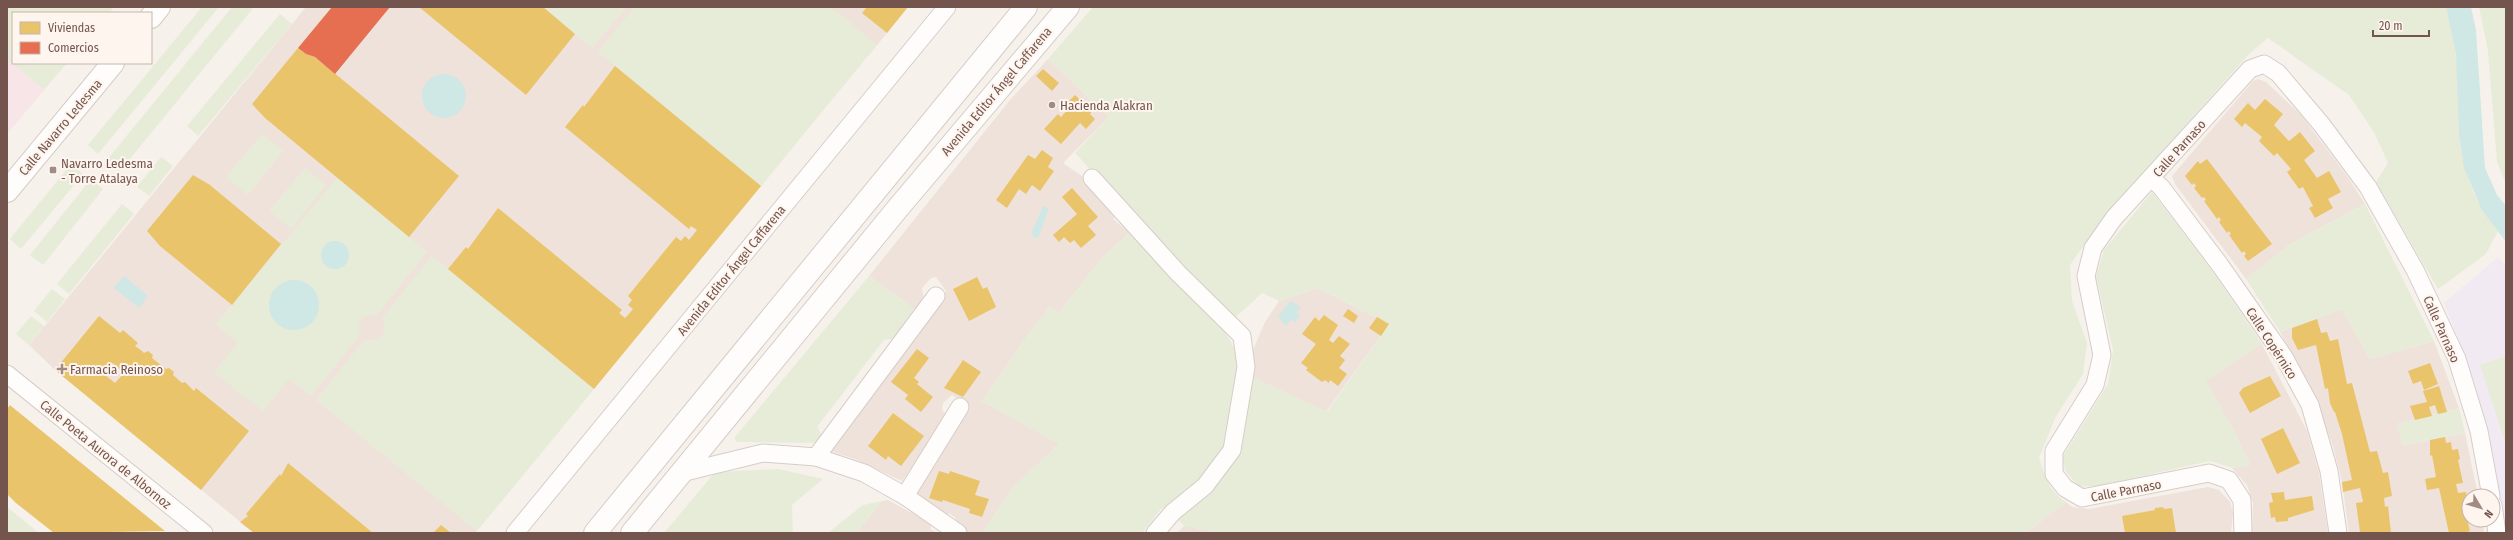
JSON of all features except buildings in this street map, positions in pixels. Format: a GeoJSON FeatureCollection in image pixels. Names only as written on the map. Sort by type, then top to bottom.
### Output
{"type":"FeatureCollection","features":[{"type":"Feature","properties":{"kind":"main road"},"geometry":{"type":"LineString","coordinates":[[152,16],[159,7]]}},
{"type":"Feature","properties":{"kind":"main road"},"geometry":{"type":"LineString","coordinates":[[595,533],[1026,7]]}},
{"type":"Feature","properties":{"kind":"main road","name":"Avenida Editor Ángel Caffarena"},"geometry":{"type":"LineString","coordinates":[[632,533],[898,208],[1068,7]]}},
{"type":"Feature","properties":{"kind":"main road","name":"Calle Navarro Ledesma"},"geometry":{"type":"LineString","coordinates":[[7,191],[112,64]]}},
{"type":"Feature","properties":{"kind":"street","name":"Avenida Editor Ángel Caffarena"},"geometry":{"type":"LineString","coordinates":[[515,533],[947,7]]}},
{"type":"Feature","properties":{"kind":"street","name":"Calle Parnaso"},"geometry":{"type":"LineString","coordinates":[[2243,533],[2242,500],[2229,480],[2209,474],[2082,498],[2065,488],[2054,474],[2054,451],[2095,385],[2102,355],[2086,276],[2094,248],[2114,218],[2250,69],[2264,64],[2278,73],[2322,125],[2368,186],[2415,270],[2456,359],[2479,431],[2490,488]]}},
{"type":"Feature","properties":{"kind":"street"},"geometry":{"type":"LineString","coordinates":[[1092,178],[1178,273],[1242,336],[1246,367],[1232,450],[1205,486],[1173,512],[1155,533]]}},
{"type":"Feature","properties":{"kind":"street","name":"Calle Copérnico"},"geometry":{"type":"LineString","coordinates":[[2151,178],[2161,187],[2220,265],[2284,357],[2310,406],[2329,471],[2338,533]]}},
{"type":"Feature","properties":{"kind":"street"},"geometry":{"type":"LineString","coordinates":[[816,457],[936,296]]}},
{"type":"Feature","properties":{"kind":"street","name":"Calle Poeta Aurora de Albornoz"},"geometry":{"type":"LineString","coordinates":[[7,374],[204,533]]}},
{"type":"Feature","properties":{"kind":"street"},"geometry":{"type":"LineString","coordinates":[[905,496],[960,407]]}},
{"type":"Feature","properties":{"kind":"street"},"geometry":{"type":"LineString","coordinates":[[682,473],[763,453],[816,457],[864,473],[905,496],[958,533]]}},
{"type":"Feature","properties":{"kind":"shaded area"},"geometry":{"type":"Polygon","coordinates":[[[306,7],[694,7],[794,146],[475,533],[254,533],[55,370],[29,345],[306,7]]]}},
{"type":"Feature","properties":{"kind":"shaded area"},"geometry":{"type":"Polygon","coordinates":[[[811,7],[908,7],[869,55],[811,7]]]}},
{"type":"Feature","properties":{"kind":"shaded area"},"geometry":{"type":"Polygon","coordinates":[[[7,59],[44,90],[7,134],[7,59]]]}},
{"type":"Feature","properties":{"kind":"shaded area"},"geometry":{"type":"Polygon","coordinates":[[[1048,59],[1109,117],[1063,163],[1089,181],[1119,212],[1113,219],[1123,227],[1134,229],[1103,257],[1059,313],[1048,306],[1045,315],[1037,322],[982,401],[1060,444],[1015,485],[982,533],[969,533],[953,523],[956,518],[949,513],[945,518],[913,497],[968,406],[952,395],[943,403],[942,410],[947,416],[902,481],[855,459],[830,451],[946,291],[936,277],[931,278],[922,288],[924,301],[917,311],[869,276],[1010,100],[1048,59]]]}},
{"type":"Feature","properties":{"kind":"shaded area"},"geometry":{"type":"Polygon","coordinates":[[[2258,79],[2266,82],[2301,115],[2347,176],[2365,204],[2292,243],[2246,279],[2175,184],[2172,176],[2253,81],[2258,79]]]}},
{"type":"Feature","properties":{"kind":"shaded area"},"geometry":{"type":"Polygon","coordinates":[[[2498,257],[2506,266],[2506,533],[2501,506],[2501,488],[2498,488],[2488,435],[2474,380],[2444,303],[2498,257]]]}},
{"type":"Feature","properties":{"kind":"shaded area"},"geometry":{"type":"Polygon","coordinates":[[[1318,288],[1389,324],[1326,412],[1248,375],[1253,350],[1265,322],[1279,301],[1318,288]]]}},
{"type":"Feature","properties":{"kind":"shaded area"},"geometry":{"type":"Polygon","coordinates":[[[2342,309],[2370,359],[2434,341],[2459,408],[2397,424],[2403,445],[2465,433],[2476,488],[2461,488],[2461,528],[2483,528],[2484,533],[2349,533],[2342,482],[2333,446],[2312,392],[2280,332],[2342,309]]]}},
{"type":"Feature","properties":{"kind":"shaded area"},"geometry":{"type":"Polygon","coordinates":[[[2262,344],[2307,431],[2319,473],[2328,533],[2252,533],[2253,503],[2247,485],[2232,468],[2250,465],[2234,431],[2205,380],[2262,344]]]}},
{"type":"Feature","properties":{"kind":"shaded area"},"geometry":{"type":"Polygon","coordinates":[[[2208,487],[2219,490],[2230,502],[2233,513],[2231,533],[2025,533],[2066,502],[2072,507],[2089,509],[2208,487]]]}},
{"type":"Feature","properties":{"kind":"shaded area"},"geometry":{"type":"Polygon","coordinates":[[[888,500],[932,524],[930,529],[937,533],[856,533],[882,501],[888,500]]]}},
{"type":"Feature","properties":{"kind":"shaded area"},"geometry":{"type":"Polygon","coordinates":[[[1184,526],[1223,533],[1177,533],[1184,526]]]}},
{"type":"Feature","properties":{"kind":"green space"},"geometry":{"type":"Polygon","coordinates":[[[7,7],[114,7],[110,12],[12,12],[12,63],[7,59],[7,7]]]}},
{"type":"Feature","properties":{"kind":"green space"},"geometry":{"type":"Polygon","coordinates":[[[202,7],[219,7],[98,154],[88,145],[202,7]]]}},
{"type":"Feature","properties":{"kind":"green space"},"geometry":{"type":"Polygon","coordinates":[[[232,7],[254,7],[120,171],[107,160],[232,7]]]}},
{"type":"Feature","properties":{"kind":"green space"},"geometry":{"type":"Polygon","coordinates":[[[543,7],[627,7],[592,48],[543,7]]]}},
{"type":"Feature","properties":{"kind":"green space"},"geometry":{"type":"Polygon","coordinates":[[[634,7],[831,7],[877,45],[761,186],[598,52],[634,7]]]}},
{"type":"Feature","properties":{"kind":"green space"},"geometry":{"type":"Polygon","coordinates":[[[1093,7],[2446,7],[2456,55],[2459,126],[2465,167],[2482,208],[2498,231],[2486,254],[2438,289],[2376,182],[2388,163],[2374,132],[2349,95],[2268,38],[2249,54],[2106,214],[2070,265],[2072,301],[2087,343],[2083,374],[2055,418],[2039,458],[2048,483],[2055,493],[2066,502],[2025,533],[1223,533],[1184,526],[1176,518],[1213,487],[1232,465],[1240,446],[1244,422],[1248,375],[1327,412],[1389,324],[1318,288],[1279,301],[1262,293],[1236,317],[1202,289],[1075,153],[1109,117],[1048,59],[1093,7]]]}},
{"type":"Feature","properties":{"kind":"green space"},"geometry":{"type":"Polygon","coordinates":[[[2479,7],[2506,7],[2506,184],[2497,162],[2488,51],[2479,7]]]}},
{"type":"Feature","properties":{"kind":"green space"},"geometry":{"type":"Polygon","coordinates":[[[280,14],[292,24],[198,136],[187,126],[280,14]]]}},
{"type":"Feature","properties":{"kind":"green space"},"geometry":{"type":"Polygon","coordinates":[[[13,64],[66,64],[44,90],[13,64]]]}},
{"type":"Feature","properties":{"kind":"green space"},"geometry":{"type":"Polygon","coordinates":[[[262,134],[283,151],[248,195],[226,177],[262,134]]]}},
{"type":"Feature","properties":{"kind":"green space"},"geometry":{"type":"Polygon","coordinates":[[[161,157],[173,166],[149,196],[137,187],[161,157]]]}},
{"type":"Feature","properties":{"kind":"green space"},"geometry":{"type":"Polygon","coordinates":[[[71,164],[83,174],[21,249],[10,239],[71,164]]]}},
{"type":"Feature","properties":{"kind":"green space"},"geometry":{"type":"Polygon","coordinates":[[[305,168],[326,185],[291,229],[269,211],[305,168]]]}},
{"type":"Feature","properties":{"kind":"green space"},"geometry":{"type":"Polygon","coordinates":[[[337,178],[427,252],[377,315],[372,314],[364,316],[359,326],[360,335],[311,396],[289,379],[263,411],[214,372],[238,343],[216,324],[337,178]],[[324,247],[321,255],[344,266],[349,258],[324,247]],[[300,280],[289,281],[280,286],[274,292],[270,300],[269,309],[272,317],[278,324],[287,329],[297,330],[306,326],[313,320],[317,312],[318,303],[316,294],[310,286],[300,280]]]}},
{"type":"Feature","properties":{"kind":"green space"},"geometry":{"type":"Polygon","coordinates":[[[91,179],[103,189],[43,265],[30,255],[91,179]]]}},
{"type":"Feature","properties":{"kind":"green space"},"geometry":{"type":"Polygon","coordinates":[[[2152,192],[2210,268],[2262,344],[2206,381],[2234,431],[2250,465],[2232,468],[2210,461],[2097,486],[2079,486],[2066,472],[2062,458],[2108,384],[2113,350],[2096,276],[2104,250],[2152,192]]]}},
{"type":"Feature","properties":{"kind":"green space"},"geometry":{"type":"Polygon","coordinates":[[[122,204],[134,214],[69,294],[57,284],[122,204]]]}},
{"type":"Feature","properties":{"kind":"green space"},"geometry":{"type":"Polygon","coordinates":[[[2365,204],[2434,341],[2370,359],[2342,309],[2280,332],[2246,279],[2292,243],[2365,204]]]}},
{"type":"Feature","properties":{"kind":"green space"},"geometry":{"type":"Polygon","coordinates":[[[1134,229],[1224,330],[1236,351],[1238,383],[1225,448],[1199,485],[1161,509],[1142,533],[982,533],[1015,485],[1059,444],[982,401],[1037,322],[1045,315],[1048,306],[1059,313],[1103,257],[1134,229]]]}},
{"type":"Feature","properties":{"kind":"green space"},"geometry":{"type":"Polygon","coordinates":[[[432,256],[594,389],[477,531],[316,400],[365,339],[374,341],[383,335],[385,325],[382,318],[432,256]]]}},
{"type":"Feature","properties":{"kind":"green space"},"geometry":{"type":"Polygon","coordinates":[[[869,276],[917,311],[897,338],[884,340],[817,427],[822,435],[815,443],[737,442],[734,438],[869,276]]]}},
{"type":"Feature","properties":{"kind":"green space"},"geometry":{"type":"Polygon","coordinates":[[[52,289],[65,299],[47,322],[34,311],[52,289]]]}},
{"type":"Feature","properties":{"kind":"green space"},"geometry":{"type":"Polygon","coordinates":[[[31,316],[44,326],[29,345],[16,334],[31,316]]]}},
{"type":"Feature","properties":{"kind":"green space"},"geometry":{"type":"Polygon","coordinates":[[[2506,356],[2506,445],[2480,365],[2506,356]]]}},
{"type":"Feature","properties":{"kind":"green space"},"geometry":{"type":"Polygon","coordinates":[[[2459,408],[2465,433],[2403,445],[2397,424],[2459,408]]]}},
{"type":"Feature","properties":{"kind":"green space"},"geometry":{"type":"Polygon","coordinates":[[[778,469],[823,479],[792,505],[793,533],[664,533],[715,472],[778,469]]]}},
{"type":"Feature","properties":{"kind":"green space"},"geometry":{"type":"Polygon","coordinates":[[[882,501],[856,533],[828,533],[863,505],[882,501]]]}},
{"type":"Feature","properties":{"kind":"green space"},"geometry":{"type":"Polygon","coordinates":[[[7,507],[39,533],[7,533],[7,507]]]}},
{"type":"Feature","properties":{"kind":"water"},"geometry":{"type":"Polygon","coordinates":[[[2446,7],[2471,7],[2476,30],[2485,168],[2497,195],[2506,206],[2506,242],[2482,210],[2464,168],[2459,133],[2456,54],[2446,7]]]}},
{"type":"Feature","properties":{"kind":"water"},"geometry":{"type":"Polygon","coordinates":[[[440,74],[448,74],[453,75],[460,80],[465,87],[465,105],[460,112],[453,117],[440,118],[432,115],[425,108],[422,100],[422,92],[425,84],[432,77],[440,74]]]}},
{"type":"Feature","properties":{"kind":"water"},"geometry":{"type":"Polygon","coordinates":[[[1043,206],[1048,208],[1048,211],[1039,236],[1036,239],[1031,234],[1043,206]]]}},
{"type":"Feature","properties":{"kind":"water"},"geometry":{"type":"Polygon","coordinates":[[[335,241],[345,245],[349,255],[345,265],[335,269],[325,265],[321,255],[325,245],[335,241]]]}},
{"type":"Feature","properties":{"kind":"water"},"geometry":{"type":"Polygon","coordinates":[[[124,276],[148,296],[139,308],[114,288],[124,276]]]}},
{"type":"Feature","properties":{"kind":"water"},"geometry":{"type":"Polygon","coordinates":[[[289,280],[299,280],[312,287],[319,300],[319,310],[312,323],[299,330],[289,330],[280,326],[273,319],[269,310],[269,300],[273,291],[280,284],[289,280]]]}},
{"type":"Feature","properties":{"kind":"water"},"geometry":{"type":"Polygon","coordinates":[[[1290,301],[1301,307],[1296,313],[1300,316],[1295,322],[1291,320],[1286,326],[1278,317],[1290,301]]]}},
{"type":"Feature","properties":{"kind":"place","name":"Hacienda Alakran"},"geometry":{"type":"Point","coordinates":[1052,105]}},
{"type":"Feature","properties":{"kind":"place","name":"Navarro Ledesma - Torre Atalaya"},"geometry":{"type":"Point","coordinates":[53,170]}},
{"type":"Feature","properties":{"kind":"place","name":"Farmacia Reinoso"},"geometry":{"type":"Point","coordinates":[62,369]}}]}
